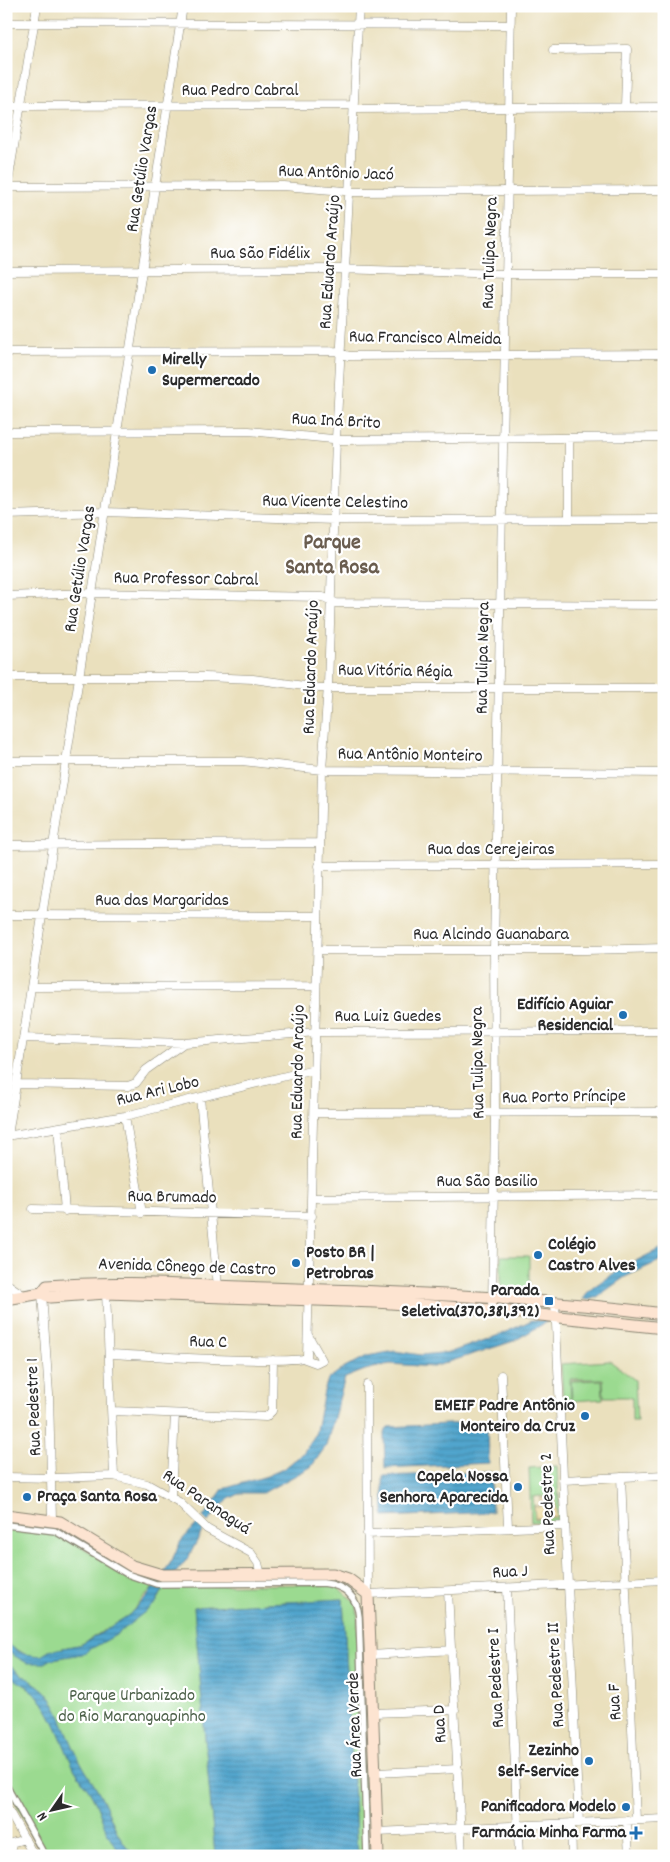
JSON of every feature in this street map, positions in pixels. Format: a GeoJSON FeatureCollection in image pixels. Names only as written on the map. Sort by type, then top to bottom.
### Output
{"type":"FeatureCollection","features":[{"type":"Feature","properties":{"kind":"main road","name":"Avenida Cônego de Castro"},"geometry":{"type":"LineString","coordinates":[[205,1292],[218,1287],[309,1294],[492,1310],[664,1328]]}},
{"type":"Feature","properties":{"kind":"main road","name":"Avenida Cônego de Castro"},"geometry":{"type":"LineString","coordinates":[[6,1299],[42,1293],[50,1297],[106,1288],[309,1294],[400,1291],[555,1302],[664,1314]]}},
{"type":"Feature","properties":{"kind":"main road"},"geometry":{"type":"LineString","coordinates":[[6,1515],[52,1520],[75,1530],[132,1566],[164,1580],[261,1575],[333,1574],[348,1579],[368,1594]]}},
{"type":"Feature","properties":{"kind":"main road","name":"Rua Área Verde"},"geometry":{"type":"LineString","coordinates":[[368,1594],[378,1856]]}},
{"type":"Feature","properties":{"kind":"street"},"geometry":{"type":"LineString","coordinates":[[7,190],[37,6]]}},
{"type":"Feature","properties":{"kind":"street","name":"Rua Getúlio Vargas"},"geometry":{"type":"LineString","coordinates":[[7,1136],[24,1038],[183,6]]}},
{"type":"Feature","properties":{"kind":"street","name":"Rua Eduardo Araújo"},"geometry":{"type":"LineString","coordinates":[[305,1359],[308,1335],[312,1216],[322,770],[328,686],[329,598],[334,520],[336,439],[351,192],[359,6]]}},
{"type":"Feature","properties":{"kind":"street","name":"Rua Tulipa Negra"},"geometry":{"type":"LineString","coordinates":[[492,1310],[495,1114],[494,949],[511,6]]}},
{"type":"Feature","properties":{"kind":"street"},"geometry":{"type":"LineString","coordinates":[[6,23],[511,24]]}},
{"type":"Feature","properties":{"kind":"street"},"geometry":{"type":"LineString","coordinates":[[553,50],[627,49],[624,106]]}},
{"type":"Feature","properties":{"kind":"street","name":"Rua Pedro Cabral"},"geometry":{"type":"LineString","coordinates":[[6,106],[664,107]]}},
{"type":"Feature","properties":{"kind":"street","name":"Rua Antônio Jacó"},"geometry":{"type":"LineString","coordinates":[[7,190],[283,186],[351,192],[664,190]]}},
{"type":"Feature","properties":{"kind":"street","name":"Rua São Fidélix"},"geometry":{"type":"LineString","coordinates":[[6,271],[346,270],[505,274],[664,274]]}},
{"type":"Feature","properties":{"kind":"street","name":"Rua Francisco Almeida"},"geometry":{"type":"LineString","coordinates":[[6,352],[129,350],[341,353],[348,356],[664,354]]}},
{"type":"Feature","properties":{"kind":"street","name":"Rua Iná Brito"},"geometry":{"type":"LineString","coordinates":[[6,432],[118,430],[249,431],[336,439],[664,437]]}},
{"type":"Feature","properties":{"kind":"street"},"geometry":{"type":"LineString","coordinates":[[569,438],[569,519]]}},
{"type":"Feature","properties":{"kind":"street","name":"Rua Vicente Celestino"},"geometry":{"type":"LineString","coordinates":[[6,514],[105,512],[334,520],[664,519]]}},
{"type":"Feature","properties":{"kind":"street","name":"Rua Professor Cabral"},"geometry":{"type":"LineString","coordinates":[[6,596],[91,594],[329,598],[336,604],[664,605]]}},
{"type":"Feature","properties":{"kind":"street","name":"Rua Vitória Régia"},"geometry":{"type":"LineString","coordinates":[[6,677],[244,679],[318,688],[328,686],[499,689],[664,688]]}},
{"type":"Feature","properties":{"kind":"street","name":"Rua Antônio Monteiro"},"geometry":{"type":"LineString","coordinates":[[6,761],[242,761],[322,770],[664,773]]}},
{"type":"Feature","properties":{"kind":"street"},"geometry":{"type":"LineString","coordinates":[[6,844],[320,843]]}},
{"type":"Feature","properties":{"kind":"street","name":"Rua das Cerejeiras"},"geometry":{"type":"LineString","coordinates":[[319,866],[664,864]]}},
{"type":"Feature","properties":{"kind":"street","name":"Rua das Margaridas"},"geometry":{"type":"LineString","coordinates":[[6,915],[318,916]]}},
{"type":"Feature","properties":{"kind":"street","name":"Rua Alcindo Guanabara"},"geometry":{"type":"LineString","coordinates":[[318,950],[664,948]]}},
{"type":"Feature","properties":{"kind":"street"},"geometry":{"type":"LineString","coordinates":[[31,987],[316,986]]}},
{"type":"Feature","properties":{"kind":"street","name":"Rua Luiz Guedes"},"geometry":{"type":"LineString","coordinates":[[24,1038],[184,1043],[316,1032],[664,1031]]}},
{"type":"Feature","properties":{"kind":"street"},"geometry":{"type":"LineString","coordinates":[[16,1084],[128,1086],[136,1083],[146,1070],[184,1043]]}},
{"type":"Feature","properties":{"kind":"street","name":"Rua Ari Lobo"},"geometry":{"type":"LineString","coordinates":[[7,1136],[126,1116],[314,1069]]}},
{"type":"Feature","properties":{"kind":"street"},"geometry":{"type":"LineString","coordinates":[[200,1098],[218,1287]]}},
{"type":"Feature","properties":{"kind":"street","name":"Rua Porto Príncipe"},"geometry":{"type":"LineString","coordinates":[[314,1113],[495,1114],[664,1112]]}},
{"type":"Feature","properties":{"kind":"street"},"geometry":{"type":"LineString","coordinates":[[126,1116],[142,1213]]}},
{"type":"Feature","properties":{"kind":"street"},"geometry":{"type":"LineString","coordinates":[[58,1128],[65,1211]]}},
{"type":"Feature","properties":{"kind":"street","name":"Rua São Basilio"},"geometry":{"type":"LineString","coordinates":[[311,1198],[664,1195]]}},
{"type":"Feature","properties":{"kind":"street","name":"Rua Brumado"},"geometry":{"type":"LineString","coordinates":[[33,1209],[312,1216]]}},
{"type":"Feature","properties":{"kind":"street"},"geometry":{"type":"LineString","coordinates":[[6,1283],[23,1295]]}},
{"type":"Feature","properties":{"kind":"street"},"geometry":{"type":"LineString","coordinates":[[106,1288],[114,1476]]}},
{"type":"Feature","properties":{"kind":"street","name":"Rua Pedestre 1"},"geometry":{"type":"LineString","coordinates":[[42,1293],[45,1302],[53,1478],[52,1520]]}},
{"type":"Feature","properties":{"kind":"street","name":"Rua Pedestre 2"},"geometry":{"type":"LineString","coordinates":[[555,1302],[567,1585]]}},
{"type":"Feature","properties":{"kind":"street","name":"Rua C"},"geometry":{"type":"LineString","coordinates":[[109,1354],[273,1360],[305,1359],[316,1363],[322,1360],[308,1335]]}},
{"type":"Feature","properties":{"kind":"street"},"geometry":{"type":"LineString","coordinates":[[112,1411],[269,1416],[272,1411],[273,1360]]}},
{"type":"Feature","properties":{"kind":"street"},"geometry":{"type":"LineString","coordinates":[[501,1375],[508,1528]]}},
{"type":"Feature","properties":{"kind":"street","name":"Rua Área Verde"},"geometry":{"type":"LineString","coordinates":[[367,1385],[368,1594]]}},
{"type":"Feature","properties":{"kind":"street"},"geometry":{"type":"LineString","coordinates":[[171,1496],[175,1414]]}},
{"type":"Feature","properties":{"kind":"street"},"geometry":{"type":"LineString","coordinates":[[563,1480],[664,1474]]}},
{"type":"Feature","properties":{"kind":"street","name":"Rua Paranaguá"},"geometry":{"type":"LineString","coordinates":[[6,1477],[114,1476],[146,1484],[171,1496],[207,1528],[250,1553],[258,1563],[261,1575]]}},
{"type":"Feature","properties":{"kind":"street","name":"Rua F"},"geometry":{"type":"LineString","coordinates":[[621,1477],[636,1820]]}},
{"type":"Feature","properties":{"kind":"street"},"geometry":{"type":"LineString","coordinates":[[6,1525],[55,1531],[127,1574],[164,1580],[322,1583],[343,1588],[354,1598],[359,1617],[367,1856]]}},
{"type":"Feature","properties":{"kind":"street"},"geometry":{"type":"LineString","coordinates":[[367,1534],[564,1526]]}},
{"type":"Feature","properties":{"kind":"street","name":"Rua J"},"geometry":{"type":"LineString","coordinates":[[448,1591],[664,1580]]}},
{"type":"Feature","properties":{"kind":"street","name":"Rua Pedestre II"},"geometry":{"type":"LineString","coordinates":[[567,1585],[575,1823],[572,1856]]}},
{"type":"Feature","properties":{"kind":"street","name":"Rua Pedestre I"},"geometry":{"type":"LineString","coordinates":[[508,1588],[519,1856]]}},
{"type":"Feature","properties":{"kind":"street"},"geometry":{"type":"LineString","coordinates":[[368,1594],[448,1591]]}},
{"type":"Feature","properties":{"kind":"street","name":"Rua D"},"geometry":{"type":"LineString","coordinates":[[448,1591],[462,1827],[462,1856]]}},
{"type":"Feature","properties":{"kind":"street"},"geometry":{"type":"LineString","coordinates":[[371,1655],[452,1650]]}},
{"type":"Feature","properties":{"kind":"street"},"geometry":{"type":"LineString","coordinates":[[373,1713],[455,1710]]}},
{"type":"Feature","properties":{"kind":"street"},"geometry":{"type":"LineString","coordinates":[[376,1773],[458,1769]]}},
{"type":"Feature","properties":{"kind":"street"},"geometry":{"type":"LineString","coordinates":[[6,1785],[45,1856]]}},
{"type":"Feature","properties":{"kind":"street"},"geometry":{"type":"LineString","coordinates":[[6,1806],[34,1856]]}},
{"type":"Feature","properties":{"kind":"street"},"geometry":{"type":"LineString","coordinates":[[377,1832],[664,1818]]}},
{"type":"Feature","properties":{"kind":"street"},"geometry":{"type":"LineString","coordinates":[[627,1820],[629,1856]]}},
{"type":"Feature","properties":{"kind":"street"},"geometry":{"type":"LineString","coordinates":[[12,1856],[8,1844],[24,1839]]}},
{"type":"Feature","properties":{"kind":"green space"},"geometry":{"type":"Polygon","coordinates":[[[501,1256],[529,1256],[529,1295],[501,1295],[501,1256]]]}},
{"type":"Feature","properties":{"kind":"green space"},"geometry":{"type":"Polygon","coordinates":[[[610,1361],[635,1380],[637,1421],[632,1421],[632,1397],[604,1397],[603,1379],[570,1379],[571,1401],[563,1401],[561,1364],[610,1361]]]}},
{"type":"Feature","properties":{"kind":"green space"},"geometry":{"type":"Polygon","coordinates":[[[602,1380],[603,1399],[572,1401],[571,1381],[602,1380]]]}},
{"type":"Feature","properties":{"kind":"green space"},"geometry":{"type":"Polygon","coordinates":[[[557,1466],[560,1516],[556,1521],[531,1522],[529,1468],[557,1466]],[[540,1496],[533,1497],[535,1519],[556,1517],[555,1498],[548,1505],[552,1496],[544,1498],[540,1496]]]}},
{"type":"Feature","properties":{"kind":"green space","name":"Parque Urbanizado do Rio Maranguapinho"},"geometry":{"type":"Polygon","coordinates":[[[6,1525],[55,1531],[127,1574],[156,1584],[129,1615],[82,1644],[49,1651],[42,1656],[32,1656],[13,1648],[6,1641],[6,1525]]]}},
{"type":"Feature","properties":{"kind":"green space","name":"Parque Urbanizado do Rio Maranguapinho"},"geometry":{"type":"Polygon","coordinates":[[[334,1584],[357,1604],[367,1856],[357,1856],[343,1599],[194,1607],[215,1856],[135,1856],[119,1836],[100,1794],[78,1757],[50,1697],[40,1687],[11,1666],[6,1660],[6,1652],[21,1658],[45,1663],[52,1659],[82,1654],[159,1598],[165,1586],[334,1584]]]}},
{"type":"Feature","properties":{"kind":"green space","name":"Parque Urbanizado do Rio Maranguapinho"},"geometry":{"type":"Polygon","coordinates":[[[6,1673],[37,1695],[49,1712],[75,1770],[92,1795],[109,1835],[123,1856],[45,1856],[6,1785],[6,1673]]]}},
{"type":"Feature","properties":{"kind":"sand"},"geometry":{"type":"Polygon","coordinates":[[[541,1496],[544,1498],[553,1496],[549,1504],[551,1504],[555,1497],[557,1517],[535,1519],[534,1506],[541,1506],[541,1496]]]}},
{"type":"Feature","properties":{"kind":"water"},"geometry":{"type":"Polygon","coordinates":[[[664,1248],[664,1259],[625,1277],[597,1297],[589,1300],[583,1299],[587,1293],[606,1278],[633,1262],[664,1248]]]}},
{"type":"Feature","properties":{"kind":"water"},"geometry":{"type":"Polygon","coordinates":[[[532,1320],[548,1321],[514,1341],[433,1367],[390,1364],[365,1370],[345,1378],[326,1446],[311,1467],[263,1493],[241,1493],[227,1500],[208,1522],[203,1517],[223,1489],[267,1476],[285,1468],[303,1453],[315,1435],[328,1379],[341,1370],[367,1356],[395,1351],[421,1355],[451,1352],[502,1334],[532,1320]]]}},
{"type":"Feature","properties":{"kind":"water"},"geometry":{"type":"Polygon","coordinates":[[[487,1422],[488,1463],[385,1468],[384,1433],[388,1427],[487,1422]]]}},
{"type":"Feature","properties":{"kind":"water"},"geometry":{"type":"Polygon","coordinates":[[[491,1472],[492,1512],[384,1517],[383,1476],[491,1472]]]}},
{"type":"Feature","properties":{"kind":"water"},"geometry":{"type":"Polygon","coordinates":[[[198,1523],[204,1528],[188,1558],[165,1586],[156,1603],[116,1635],[82,1654],[52,1659],[45,1663],[27,1663],[6,1651],[6,1641],[13,1648],[24,1654],[41,1656],[49,1651],[82,1644],[129,1615],[147,1597],[171,1562],[181,1541],[198,1523]]]}},
{"type":"Feature","properties":{"kind":"water"},"geometry":{"type":"Polygon","coordinates":[[[343,1599],[357,1856],[215,1856],[194,1607],[343,1599]]]}},
{"type":"Feature","properties":{"kind":"water"},"geometry":{"type":"Polygon","coordinates":[[[6,1660],[50,1697],[78,1757],[100,1794],[119,1836],[135,1856],[123,1856],[117,1849],[105,1827],[92,1795],[75,1770],[49,1712],[34,1692],[6,1673],[6,1660]]]}},
{"type":"Feature","properties":{"kind":"place","name":"Mirelly Supermercado"},"geometry":{"type":"Point","coordinates":[152,370]}},
{"type":"Feature","properties":{"kind":"place","name":"Edifício Aguiar Residencial"},"geometry":{"type":"Point","coordinates":[623,1015]}},
{"type":"Feature","properties":{"kind":"place","name":"Colégio Castro Alves"},"geometry":{"type":"Point","coordinates":[538,1255]}},
{"type":"Feature","properties":{"kind":"place","name":"Posto BR | Petrobras"},"geometry":{"type":"Point","coordinates":[296,1263]}},
{"type":"Feature","properties":{"kind":"place","name":"Parada Seletiva(370,381,392)"},"geometry":{"type":"Point","coordinates":[549,1301]}},
{"type":"Feature","properties":{"kind":"place","name":"EMEIF Padre Antônio Monteiro da Cruz"},"geometry":{"type":"Point","coordinates":[585,1416]}},
{"type":"Feature","properties":{"kind":"place","name":"Capela Nossa Senhora Aparecida"},"geometry":{"type":"Point","coordinates":[518,1487]}},
{"type":"Feature","properties":{"kind":"place","name":"Praça Santa Rosa"},"geometry":{"type":"Point","coordinates":[27,1497]}},
{"type":"Feature","properties":{"kind":"place","name":"Zezinho Self-Service"},"geometry":{"type":"Point","coordinates":[589,1761]}},
{"type":"Feature","properties":{"kind":"place","name":"Panificadora Modelo"},"geometry":{"type":"Point","coordinates":[626,1807]}},
{"type":"Feature","properties":{"kind":"place","name":"Farmácia Minha Farma"},"geometry":{"type":"Point","coordinates":[636,1833]}},
{"type":"Feature","properties":{"kind":"district","name":"Parque Santa Rosa"},"geometry":{"type":"Point","coordinates":[332,556]}}]}
